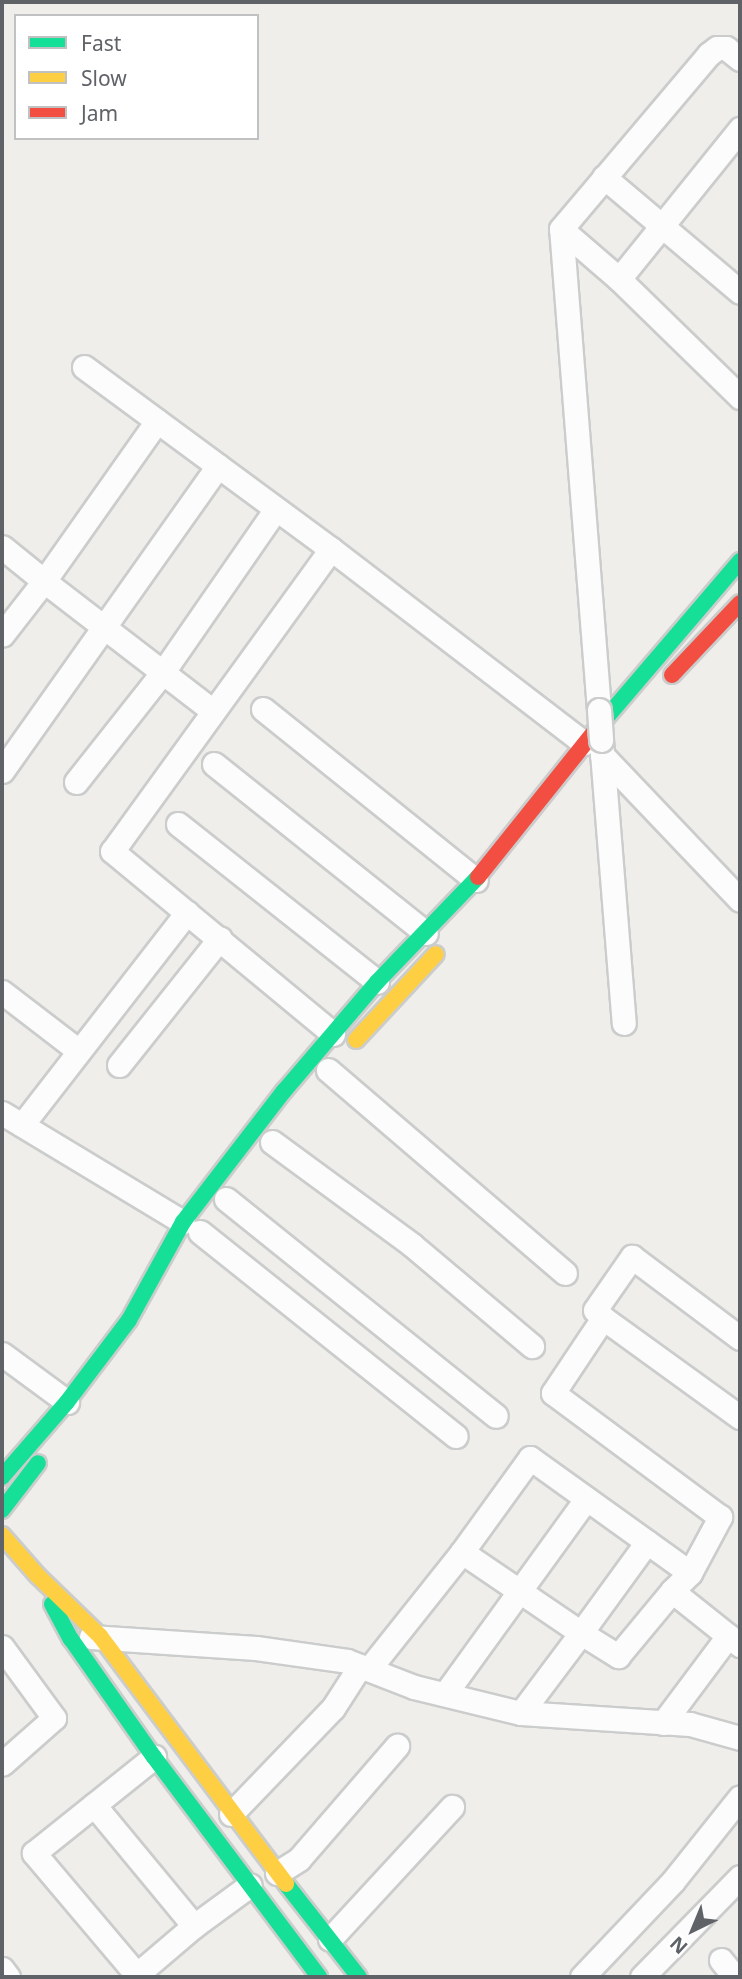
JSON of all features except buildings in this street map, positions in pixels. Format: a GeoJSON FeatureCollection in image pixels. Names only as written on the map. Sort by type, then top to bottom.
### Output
{"type":"FeatureCollection","features":[{"type":"Feature","properties":{"kind":"street"},"geometry":{"type":"LineString","coordinates":[[624,1023],[561,229],[709,54],[717,48],[726,48],[740,59]]}},
{"type":"Feature","properties":{"kind":"street"},"geometry":{"type":"LineString","coordinates":[[619,279],[664,228],[740,129]]}},
{"type":"Feature","properties":{"kind":"street"},"geometry":{"type":"LineString","coordinates":[[604,177],[740,292]]}},
{"type":"Feature","properties":{"kind":"street"},"geometry":{"type":"LineString","coordinates":[[561,229],[619,279],[740,397]]}},
{"type":"Feature","properties":{"kind":"street"},"geometry":{"type":"LineString","coordinates":[[84,367],[331,549],[602,743],[740,900]]}},
{"type":"Feature","properties":{"kind":"street"},"geometry":{"type":"LineString","coordinates":[[2,635],[44,581],[157,421]]}},
{"type":"Feature","properties":{"kind":"street"},"geometry":{"type":"LineString","coordinates":[[2,771],[102,626],[218,466]]}},
{"type":"Feature","properties":{"kind":"street"},"geometry":{"type":"LineString","coordinates":[[76,782],[163,672],[276,509]]}},
{"type":"Feature","properties":{"kind":"street"},"geometry":{"type":"LineString","coordinates":[[2,547],[214,711]]}},
{"type":"Feature","properties":{"kind":"street"},"geometry":{"type":"LineString","coordinates":[[331,549],[112,851],[220,938],[333,1059],[565,1273]]}},
{"type":"Feature","properties":{"kind":"street"},"geometry":{"type":"LineString","coordinates":[[333,1059],[377,982],[476,880],[602,743],[740,561]]}},
{"type":"Feature","properties":{"kind":"street"},"geometry":{"type":"LineString","coordinates":[[665,683],[740,603]]}},
{"type":"Feature","properties":{"kind":"street"},"geometry":{"type":"LineString","coordinates":[[263,709],[476,880]]}},
{"type":"Feature","properties":{"kind":"street"},"geometry":{"type":"LineString","coordinates":[[587,775],[602,743]]}},
{"type":"Feature","properties":{"kind":"street"},"geometry":{"type":"LineString","coordinates":[[214,764],[426,933]]}},
{"type":"Feature","properties":{"kind":"street"},"geometry":{"type":"LineString","coordinates":[[178,824],[377,982]]}},
{"type":"Feature","properties":{"kind":"street"},"geometry":{"type":"LineString","coordinates":[[187,912],[79,1051],[12,1119],[192,1232],[456,1436]]}},
{"type":"Feature","properties":{"kind":"street"},"geometry":{"type":"LineString","coordinates":[[119,1065],[220,938]]}},
{"type":"Feature","properties":{"kind":"street"},"geometry":{"type":"LineString","coordinates":[[2,1477],[10,1453],[67,1402],[129,1320],[192,1232],[284,1091],[333,1059],[450,938]]}},
{"type":"Feature","properties":{"kind":"street"},"geometry":{"type":"LineString","coordinates":[[2,992],[79,1051]]}},
{"type":"Feature","properties":{"kind":"street"},"geometry":{"type":"LineString","coordinates":[[272,1142],[412,1245],[532,1346]]}},
{"type":"Feature","properties":{"kind":"street"},"geometry":{"type":"LineString","coordinates":[[192,1232],[230,1194],[496,1416]]}},
{"type":"Feature","properties":{"kind":"street"},"geometry":{"type":"LineString","coordinates":[[740,1338],[632,1257],[596,1310],[603,1318],[740,1417]]}},
{"type":"Feature","properties":{"kind":"street"},"geometry":{"type":"LineString","coordinates":[[2,1510],[135,1339],[161,1297]]}},
{"type":"Feature","properties":{"kind":"street"},"geometry":{"type":"LineString","coordinates":[[462,1552],[618,1656],[690,1573],[720,1517],[553,1393],[603,1318]]}},
{"type":"Feature","properties":{"kind":"street"},"geometry":{"type":"LineString","coordinates":[[2,1354],[67,1402]]}},
{"type":"Feature","properties":{"kind":"street"},"geometry":{"type":"LineString","coordinates":[[231,1814],[333,1708],[462,1552],[530,1458],[690,1573]]}},
{"type":"Feature","properties":{"kind":"street"},"geometry":{"type":"LineString","coordinates":[[445,1694],[586,1499]]}},
{"type":"Feature","properties":{"kind":"street"},"geometry":{"type":"LineString","coordinates":[[2,1535],[37,1575],[100,1636],[231,1814],[359,1977]]}},
{"type":"Feature","properties":{"kind":"street"},"geometry":{"type":"LineString","coordinates":[[522,1713],[647,1542]]}},
{"type":"Feature","properties":{"kind":"street"},"geometry":{"type":"LineString","coordinates":[[37,1575],[71,1639],[155,1758],[319,1977]]}},
{"type":"Feature","properties":{"kind":"street"},"geometry":{"type":"LineString","coordinates":[[663,1723],[734,1640],[672,1591]]}},
{"type":"Feature","properties":{"kind":"street"},"geometry":{"type":"LineString","coordinates":[[71,1639],[100,1636],[256,1648],[347,1661],[445,1694],[522,1713],[690,1724],[740,1738]]}},
{"type":"Feature","properties":{"kind":"street"},"geometry":{"type":"LineString","coordinates":[[2,1764],[54,1718],[4,1654]]}},
{"type":"Feature","properties":{"kind":"street"},"geometry":{"type":"LineString","coordinates":[[277,1873],[299,1859],[397,1746]]}},
{"type":"Feature","properties":{"kind":"street"},"geometry":{"type":"LineString","coordinates":[[155,1758],[34,1853],[135,1976],[194,1926],[250,1885]]}},
{"type":"Feature","properties":{"kind":"street"},"geometry":{"type":"LineString","coordinates":[[582,1977],[673,1881],[740,1797]]}},
{"type":"Feature","properties":{"kind":"street"},"geometry":{"type":"LineString","coordinates":[[94,1805],[194,1926]]}},
{"type":"Feature","properties":{"kind":"street"},"geometry":{"type":"LineString","coordinates":[[330,1939],[452,1807]]}},
{"type":"Feature","properties":{"kind":"street"},"geometry":{"type":"LineString","coordinates":[[642,1977],[737,1886]]}},
{"type":"Feature","properties":{"kind":"street"},"geometry":{"type":"LineString","coordinates":[[2,1969],[8,1977]]}},
{"type":"Feature","properties":{"kind":"traffic: fast"},"geometry":{"type":"LineString","coordinates":[[594,732],[740,561]]}},
{"type":"Feature","properties":{"kind":"traffic: fast"},"geometry":{"type":"LineString","coordinates":[[2,1477],[67,1402],[129,1320],[183,1222],[284,1091],[377,982],[478,877]]}},
{"type":"Feature","properties":{"kind":"traffic: fast"},"geometry":{"type":"LineString","coordinates":[[2,1510],[38,1463]]}},
{"type":"Feature","properties":{"kind":"traffic: fast"},"geometry":{"type":"LineString","coordinates":[[52,1604],[71,1639],[154,1757],[319,1977]]}},
{"type":"Feature","properties":{"kind":"traffic: fast"},"geometry":{"type":"LineString","coordinates":[[286,1884],[359,1977]]}},
{"type":"Feature","properties":{"kind":"traffic: slow"},"geometry":{"type":"LineString","coordinates":[[356,1040],[436,954]]}},
{"type":"Feature","properties":{"kind":"traffic: slow"},"geometry":{"type":"LineString","coordinates":[[2,1535],[37,1575],[100,1636],[286,1884]]}},
{"type":"Feature","properties":{"kind":"traffic: jam"},"geometry":{"type":"LineString","coordinates":[[672,675],[740,603]]}},
{"type":"Feature","properties":{"kind":"traffic: jam"},"geometry":{"type":"LineString","coordinates":[[478,877],[594,732]]}}]}
